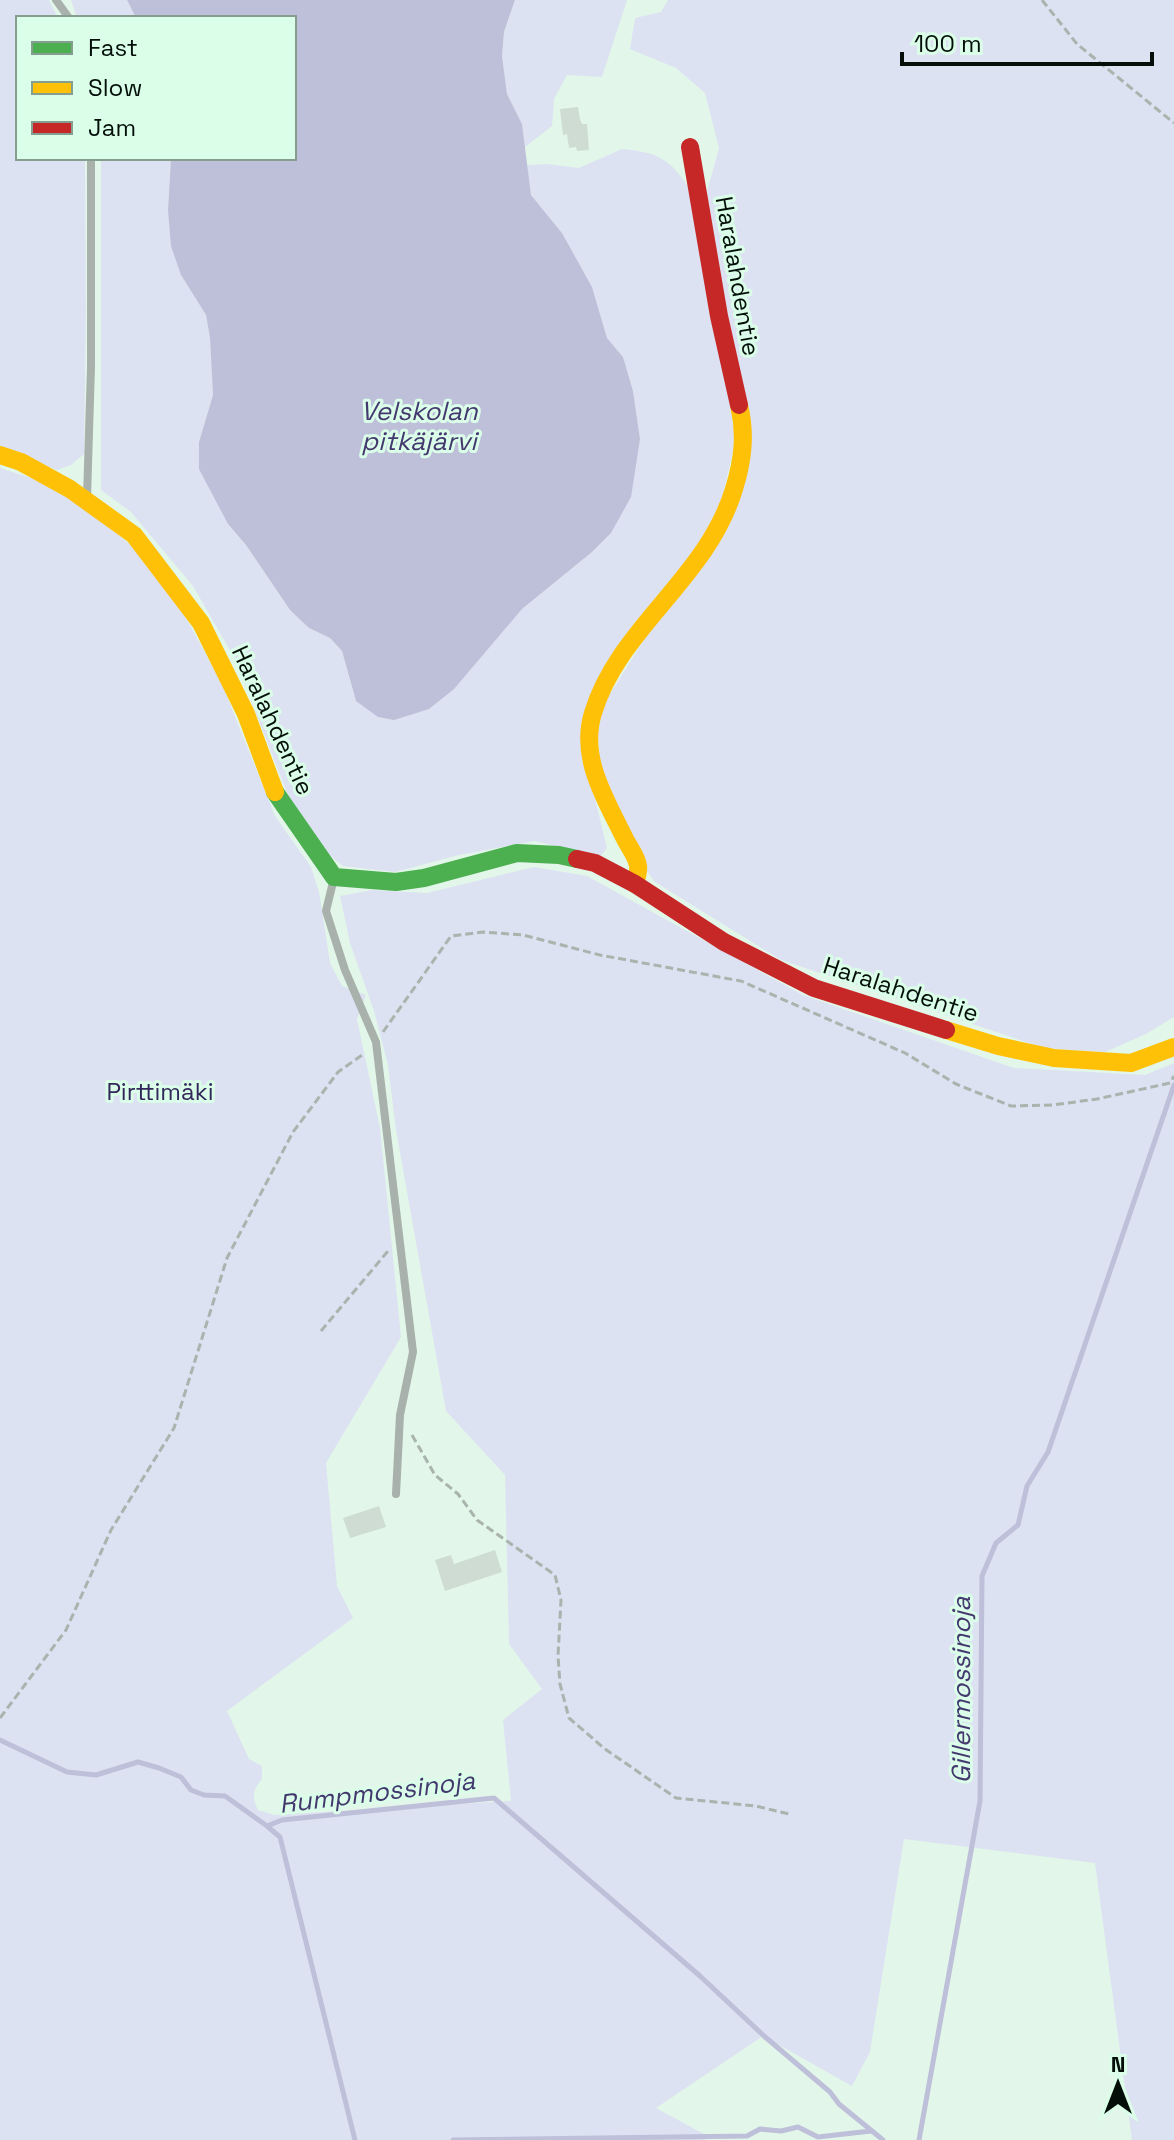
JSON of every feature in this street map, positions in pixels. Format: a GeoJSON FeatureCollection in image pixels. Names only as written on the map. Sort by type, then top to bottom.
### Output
{"type":"FeatureCollection","features":[{"type":"Feature","properties":{"kind":"street","name":"Haralahdentie"},"geometry":{"type":"LineString","coordinates":[[635,884],[638,867],[595,776],[589,746],[592,714],[621,654],[698,561],[723,517],[738,481],[744,445],[744,427],[719,316],[690,147]]}},
{"type":"Feature","properties":{"kind":"street","name":"Haralahdentie"},"geometry":{"type":"LineString","coordinates":[[0,455],[21,462],[87,499],[134,535],[201,623],[246,714],[277,796],[334,877],[396,882],[424,878],[517,853],[559,855],[595,863],[635,884],[724,942],[814,988],[998,1046],[1054,1058],[1131,1063],[1174,1047]]}},
{"type":"Feature","properties":{"kind":"lane"},"geometry":{"type":"LineString","coordinates":[[87,499],[91,367],[91,160]]}},
{"type":"Feature","properties":{"kind":"lane"},"geometry":{"type":"LineString","coordinates":[[334,877],[326,911],[345,970],[376,1042],[384,1089],[388,1153],[401,1231],[413,1352],[400,1415],[396,1494]]}},
{"type":"Feature","properties":{"kind":"path"},"geometry":{"type":"LineString","coordinates":[[1042,0],[1077,44],[1174,123]]}},
{"type":"Feature","properties":{"kind":"path"},"geometry":{"type":"LineString","coordinates":[[0,1718],[66,1630],[111,1530],[174,1428],[227,1258],[293,1132],[338,1072],[376,1042],[451,936],[483,932],[523,935],[600,955],[741,981],[905,1053],[956,1084],[1011,1106],[1053,1105],[1110,1097],[1170,1083],[1174,1076]]}},
{"type":"Feature","properties":{"kind":"path"},"geometry":{"type":"LineString","coordinates":[[321,1331],[346,1298],[379,1264],[401,1231]]}},
{"type":"Feature","properties":{"kind":"path"},"geometry":{"type":"LineString","coordinates":[[400,1415],[435,1475],[458,1494],[477,1520],[555,1575],[561,1600],[560,1684],[569,1718],[605,1749],[676,1798],[756,1806],[789,1814]]}},
{"type":"Feature","properties":{"kind":"green space"},"geometry":{"type":"Polygon","coordinates":[[[0,0],[49,0],[57,16],[16,16],[16,160],[85,160],[84,454],[71,465],[57,470],[0,447],[0,0]]]}},
{"type":"Feature","properties":{"kind":"green space"},"geometry":{"type":"Polygon","coordinates":[[[71,0],[127,0],[135,16],[76,16],[71,0]]]}},
{"type":"Feature","properties":{"kind":"green space"},"geometry":{"type":"Polygon","coordinates":[[[515,0],[627,0],[602,77],[567,75],[554,99],[552,126],[525,147],[522,124],[507,94],[502,56],[504,33],[515,0]]]}},
{"type":"Feature","properties":{"kind":"green space"},"geometry":{"type":"Polygon","coordinates":[[[668,0],[1174,0],[1174,1017],[1146,1034],[1105,1052],[1044,1048],[781,960],[655,882],[643,866],[600,775],[597,715],[742,482],[705,199],[719,148],[705,93],[676,68],[630,49],[635,18],[661,12],[668,0]]]}},
{"type":"Feature","properties":{"kind":"green space"},"geometry":{"type":"Polygon","coordinates":[[[622,149],[648,153],[673,167],[695,197],[739,427],[718,515],[587,712],[590,778],[607,848],[599,858],[535,841],[459,855],[395,872],[343,866],[320,848],[289,798],[235,659],[193,586],[131,512],[101,490],[101,160],[171,160],[168,210],[181,275],[206,315],[210,338],[213,395],[199,442],[200,469],[228,524],[290,610],[309,628],[330,638],[342,651],[356,701],[495,638],[522,609],[611,533],[640,439],[633,391],[623,357],[607,338],[592,287],[562,233],[531,195],[527,165],[579,168],[622,149]]]}},
{"type":"Feature","properties":{"kind":"green space","name":"Pirttimäki"},"geometry":{"type":"Polygon","coordinates":[[[0,468],[31,478],[82,504],[141,554],[185,616],[222,684],[275,816],[311,867],[319,892],[330,963],[342,986],[366,995],[357,1019],[380,1128],[401,1337],[326,1463],[337,1586],[353,1618],[227,1711],[249,1759],[262,1766],[262,1779],[254,1794],[258,1810],[274,1815],[511,1801],[503,1720],[542,1689],[509,1644],[505,1475],[446,1411],[396,1130],[388,1065],[374,1011],[350,943],[340,896],[372,890],[427,893],[534,867],[587,876],[803,995],[1014,1068],[1145,1075],[1174,1063],[1174,2140],[1132,2140],[1095,1863],[904,1839],[870,2052],[852,2086],[763,2036],[656,2108],[704,2134],[705,2140],[0,2140],[0,468]]]}},
{"type":"Feature","properties":{"kind":"water","name":"Velskolan pitkäjärvi"},"geometry":{"type":"Polygon","coordinates":[[[127,0],[515,0],[504,32],[502,56],[507,94],[522,124],[531,195],[562,233],[592,287],[607,338],[623,357],[633,391],[640,439],[631,497],[611,533],[522,609],[454,689],[429,709],[394,720],[378,717],[356,701],[342,651],[330,638],[309,628],[290,610],[228,524],[199,469],[199,442],[213,395],[210,338],[206,315],[181,275],[171,246],[168,210],[171,160],[296,160],[296,16],[135,16],[127,0]]]}},
{"type":"Feature","properties":{"kind":"building"},"geometry":{"type":"Polygon","coordinates":[[[578,107],[582,124],[587,124],[589,150],[569,148],[567,134],[563,135],[560,109],[578,107]]]}},
{"type":"Feature","properties":{"kind":"building"},"geometry":{"type":"Polygon","coordinates":[[[379,1506],[386,1527],[350,1538],[343,1518],[379,1506]]]}},
{"type":"Feature","properties":{"kind":"building"},"geometry":{"type":"Polygon","coordinates":[[[495,1550],[502,1572],[445,1591],[435,1560],[451,1555],[454,1564],[495,1550]]]}},
{"type":"Feature","properties":{"kind":"waterway","name":"Gillermossinoja"},"geometry":{"type":"LineString","coordinates":[[919,2140],[980,1801],[982,1576],[996,1543],[1018,1525],[1027,1486],[1048,1452],[1174,1085]]}},
{"type":"Feature","properties":{"kind":"waterway"},"geometry":{"type":"LineString","coordinates":[[0,1740],[67,1772],[96,1775],[138,1762],[159,1768],[181,1777],[191,1790],[204,1795],[225,1796],[267,1826]]}},
{"type":"Feature","properties":{"kind":"waterway","name":"Rumpmossinoja"},"geometry":{"type":"LineString","coordinates":[[355,2140],[280,1837],[267,1826],[282,1820],[494,1798],[883,2140]]}},
{"type":"Feature","properties":{"kind":"waterway"},"geometry":{"type":"LineString","coordinates":[[453,2140],[747,2136],[760,2129],[781,2131],[798,2127],[818,2137],[871,2131]]}},
{"type":"Feature","properties":{"kind":"traffic: fast"},"geometry":{"type":"LineString","coordinates":[[275,792],[334,877],[396,882],[424,878],[517,853],[577,859]]}},
{"type":"Feature","properties":{"kind":"traffic: slow"},"geometry":{"type":"LineString","coordinates":[[635,884],[636,859],[603,794],[592,762],[589,746],[593,713],[605,682],[622,654],[684,577],[721,521],[734,489],[741,457],[743,437],[739,405]]}},
{"type":"Feature","properties":{"kind":"traffic: slow"},"geometry":{"type":"LineString","coordinates":[[0,455],[21,462],[70,489],[134,535],[201,623],[246,714],[275,792]]}},
{"type":"Feature","properties":{"kind":"traffic: slow"},"geometry":{"type":"LineString","coordinates":[[946,1030],[998,1046],[1054,1058],[1131,1063],[1174,1047]]}},
{"type":"Feature","properties":{"kind":"traffic: jam"},"geometry":{"type":"LineString","coordinates":[[690,147],[719,316],[739,405]]}},
{"type":"Feature","properties":{"kind":"traffic: jam"},"geometry":{"type":"LineString","coordinates":[[577,859],[595,863],[635,884],[724,942],[814,988],[946,1030]]}}]}
